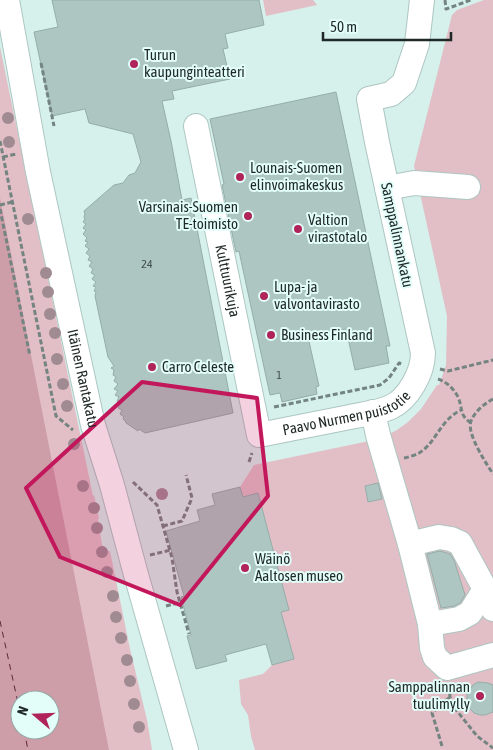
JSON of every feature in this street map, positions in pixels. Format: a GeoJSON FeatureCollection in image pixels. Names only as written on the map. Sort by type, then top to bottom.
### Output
{"type":"FeatureCollection","features":[{"type":"Feature","properties":{"kind":"street","name":"Itäinen Rantakatu"},"geometry":{"type":"LineString","coordinates":[[7,0],[38,172],[93,425],[112,485],[186,750]]}},
{"type":"Feature","properties":{"kind":"street","name":"Samppalinnankatu"},"geometry":{"type":"LineString","coordinates":[[420,371],[423,354],[369,99],[391,94],[404,83],[417,44],[422,0]]}},
{"type":"Feature","properties":{"kind":"street","name":"Kulttuurikuja"},"geometry":{"type":"LineString","coordinates":[[196,126],[259,435]]}},
{"type":"Feature","properties":{"kind":"street"},"geometry":{"type":"LineString","coordinates":[[387,188],[414,182],[468,187]]}},
{"type":"Feature","properties":{"kind":"street","name":"Paavo Nurmen puistotie"},"geometry":{"type":"LineString","coordinates":[[259,435],[392,407],[409,390],[420,371]]}},
{"type":"Feature","properties":{"kind":"street"},"geometry":{"type":"LineString","coordinates":[[373,412],[410,544],[430,624],[432,648],[435,656],[446,668],[493,655]]}},
{"type":"Feature","properties":{"kind":"street"},"geometry":{"type":"LineString","coordinates":[[410,544],[439,537],[460,543],[489,599],[459,619],[430,624]]}},
{"type":"Feature","properties":{"kind":"path"},"geometry":{"type":"LineString","coordinates":[[445,0],[446,9],[471,0]]}},
{"type":"Feature","properties":{"kind":"path"},"geometry":{"type":"LineString","coordinates":[[0,141],[56,416]]}},
{"type":"Feature","properties":{"kind":"path"},"geometry":{"type":"LineString","coordinates":[[3,157],[21,153]]}},
{"type":"Feature","properties":{"kind":"path"},"geometry":{"type":"LineString","coordinates":[[2,204],[12,202]]}},
{"type":"Feature","properties":{"kind":"path"},"geometry":{"type":"LineString","coordinates":[[0,210],[30,356]]}},
{"type":"Feature","properties":{"kind":"path"},"geometry":{"type":"LineString","coordinates":[[444,370],[448,371],[493,360]]}},
{"type":"Feature","properties":{"kind":"path"},"geometry":{"type":"LineString","coordinates":[[271,408],[380,385],[389,378],[420,371],[444,381],[454,391],[458,397],[463,416],[470,422]]}},
{"type":"Feature","properties":{"kind":"path"},"geometry":{"type":"LineString","coordinates":[[493,399],[480,408],[470,422],[470,429],[478,449],[493,474]]}},
{"type":"Feature","properties":{"kind":"path"},"geometry":{"type":"LineString","coordinates":[[387,464],[420,452],[446,420],[461,410]]}},
{"type":"Feature","properties":{"kind":"path"},"geometry":{"type":"LineString","coordinates":[[163,526],[182,521],[192,498],[186,476]]}},
{"type":"Feature","properties":{"kind":"path"},"geometry":{"type":"LineString","coordinates":[[133,482],[157,505],[170,550],[177,592],[189,634]]}},
{"type":"Feature","properties":{"kind":"path"},"geometry":{"type":"LineString","coordinates":[[148,556],[170,550]]}},
{"type":"Feature","properties":{"kind":"path"},"geometry":{"type":"LineString","coordinates":[[174,605],[181,602]]}},
{"type":"Feature","properties":{"kind":"path"},"geometry":{"type":"LineString","coordinates":[[446,668],[453,706],[471,729],[493,748]]}},
{"type":"Feature","properties":{"kind":"path"},"geometry":{"type":"LineString","coordinates":[[442,746],[432,713],[450,697]]}},
{"type":"Feature","properties":{"kind":"highlighted area"},"geometry":{"type":"Polygon","coordinates":[[[142,382],[257,398],[268,496],[180,605],[60,557],[26,488],[142,382]]]}},
{"type":"Feature","properties":{"kind":"shaded area"},"geometry":{"type":"Polygon","coordinates":[[[263,0],[313,0],[317,5],[266,16],[263,0]]]}},
{"type":"Feature","properties":{"kind":"shaded area"},"geometry":{"type":"Polygon","coordinates":[[[484,0],[493,0],[493,750],[255,750],[248,715],[241,704],[239,680],[263,674],[272,665],[294,659],[281,612],[288,610],[257,494],[243,497],[240,487],[254,465],[374,440],[397,430],[421,409],[437,385],[439,385],[446,365],[447,316],[414,166],[452,15],[457,10],[484,0]]]}},
{"type":"Feature","properties":{"kind":"shaded area"},"geometry":{"type":"Polygon","coordinates":[[[0,47],[99,518],[102,545],[106,551],[110,551],[152,750],[0,750],[0,47]]]}},
{"type":"Feature","properties":{"kind":"shaded area"},"geometry":{"type":"Polygon","coordinates":[[[0,198],[109,750],[0,750],[0,198]]]}},
{"type":"Feature","properties":{"kind":"building"},"geometry":{"type":"Polygon","coordinates":[[[52,0],[259,0],[264,25],[225,34],[228,48],[223,49],[230,79],[172,91],[174,99],[162,101],[182,200],[191,198],[233,413],[145,433],[126,423],[123,419],[124,417],[120,414],[122,410],[118,408],[121,404],[117,401],[119,397],[115,395],[118,391],[114,389],[118,384],[114,381],[116,377],[113,375],[114,370],[111,368],[114,366],[108,357],[95,296],[96,292],[94,291],[96,287],[93,286],[96,282],[92,279],[95,275],[91,273],[93,269],[89,266],[92,262],[88,260],[90,256],[86,253],[89,249],[85,246],[88,242],[85,241],[87,238],[83,234],[86,230],[83,228],[86,224],[83,222],[85,219],[84,211],[114,185],[123,183],[129,175],[135,173],[141,162],[133,134],[89,123],[85,109],[52,116],[34,32],[58,27],[52,0]]]}},
{"type":"Feature","properties":{"kind":"building","name":"Valtion virastotalo"},"geometry":{"type":"Polygon","coordinates":[[[336,92],[390,346],[386,346],[389,363],[355,370],[346,329],[308,337],[319,386],[316,387],[317,394],[282,402],[280,393],[270,395],[239,251],[236,252],[210,119],[336,92]]]}},
{"type":"Feature","properties":{"kind":"building"},"geometry":{"type":"Polygon","coordinates":[[[378,483],[382,499],[368,502],[365,486],[378,483]]]}},
{"type":"Feature","properties":{"kind":"building","name":"Wäinö Aaltosen museo"},"geometry":{"type":"Polygon","coordinates":[[[240,487],[243,497],[258,493],[289,610],[281,612],[294,659],[272,665],[266,644],[225,655],[227,661],[196,669],[187,636],[191,635],[181,597],[184,596],[166,531],[200,521],[197,510],[215,505],[212,494],[240,487]]]}},
{"type":"Feature","properties":{"kind":"building"},"geometry":{"type":"Polygon","coordinates":[[[440,551],[450,554],[454,560],[465,595],[460,603],[441,608],[427,554],[440,551]]]}},
{"type":"Feature","properties":{"kind":"building","name":"Samppalinnan tuulimylly"},"geometry":{"type":"Polygon","coordinates":[[[478,682],[493,685],[493,712],[485,715],[474,713],[467,704],[467,693],[478,682]]]}},
{"type":"Feature","properties":{"kind":"ferry route"},"geometry":{"type":"LineString","coordinates":[[0,621],[15,690]]}},
{"type":"Feature","properties":{"kind":"ferry route"},"geometry":{"type":"LineString","coordinates":[[26,740],[28,750]]}},
{"type":"Feature","properties":{"kind":"place","name":"Turun kaupunginteatteri"},"geometry":{"type":"Point","coordinates":[134,64]}},
{"type":"Feature","properties":{"kind":"place","name":"Lounais-Suomen elinvoimakeskus"},"geometry":{"type":"Point","coordinates":[240,177]}},
{"type":"Feature","properties":{"kind":"place","name":"Varsinais-Suomen TE-toimisto"},"geometry":{"type":"Point","coordinates":[248,216]}},
{"type":"Feature","properties":{"kind":"place","name":"Valtion virastotalo"},"geometry":{"type":"Point","coordinates":[298,229]}},
{"type":"Feature","properties":{"kind":"place","name":"Lupa- ja valvontavirasto"},"geometry":{"type":"Point","coordinates":[264,296]}},
{"type":"Feature","properties":{"kind":"place","name":"Business Finland"},"geometry":{"type":"Point","coordinates":[271,335]}},
{"type":"Feature","properties":{"kind":"place","name":"Carro Celeste"},"geometry":{"type":"Point","coordinates":[152,367]}},
{"type":"Feature","properties":{"kind":"place","name":"Wäinö Aaltosen museo"},"geometry":{"type":"Point","coordinates":[245,568]}},
{"type":"Feature","properties":{"kind":"place","name":"Samppalinnan tuulimylly"},"geometry":{"type":"Point","coordinates":[480,696]}}]}
